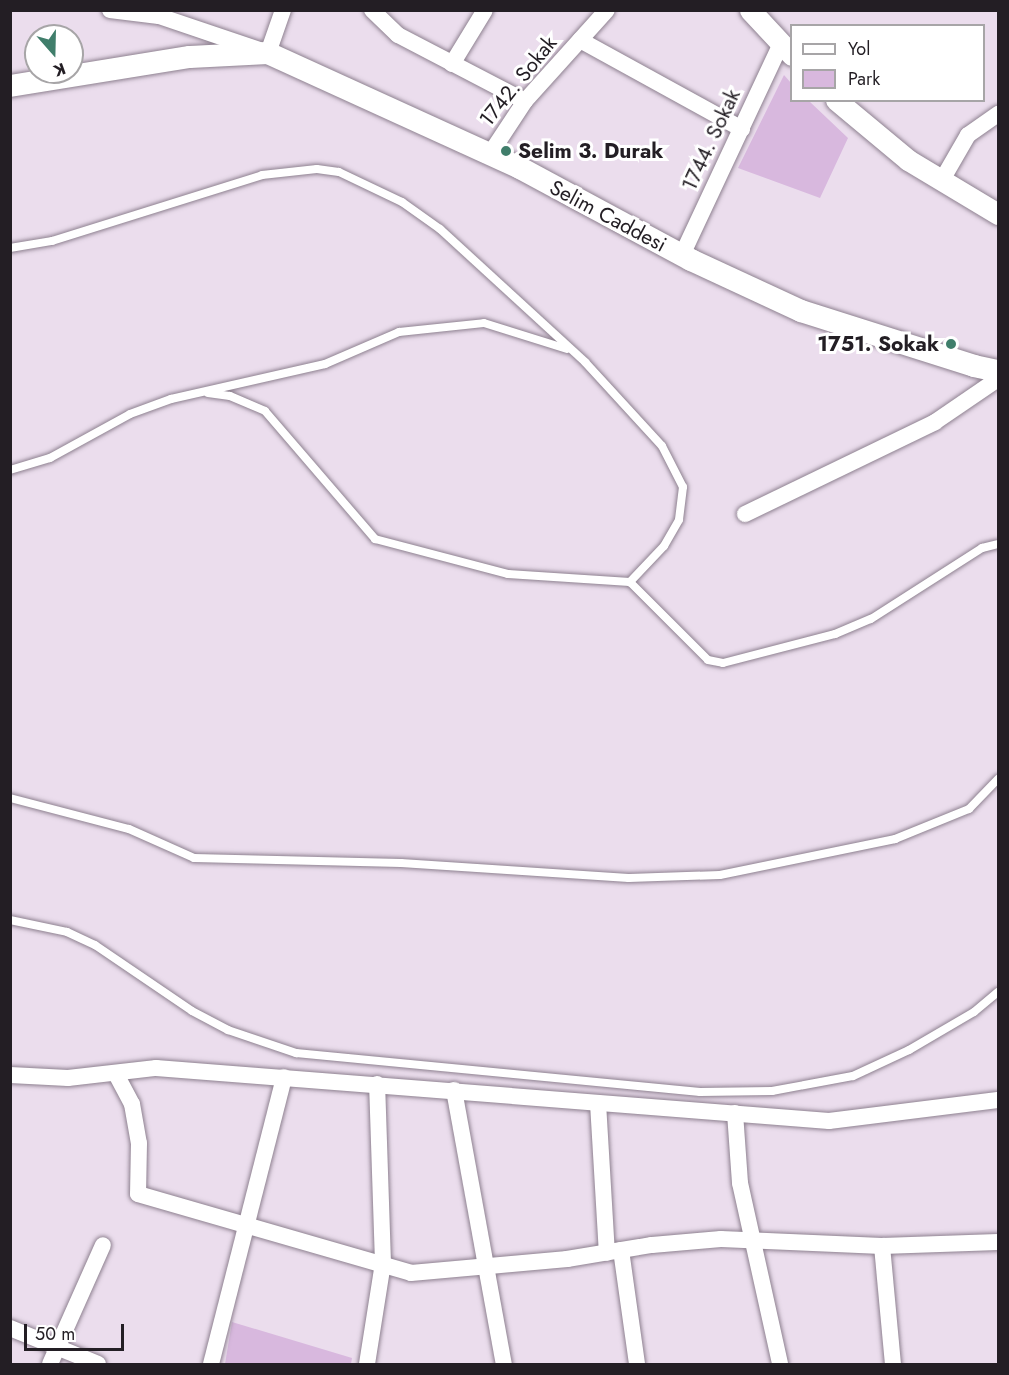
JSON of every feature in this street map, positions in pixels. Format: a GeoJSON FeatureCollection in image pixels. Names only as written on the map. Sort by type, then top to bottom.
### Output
{"type":"FeatureCollection","features":[{"type":"Feature","properties":{"kind":"main road","name":"Selim Caddesi"},"geometry":{"type":"LineString","coordinates":[[10,86],[190,57],[268,53],[490,154],[682,255],[801,310],[999,371]]}},
{"type":"Feature","properties":{"kind":"street"},"geometry":{"type":"LineString","coordinates":[[110,10],[178,16],[268,53],[283,10]]}},
{"type":"Feature","properties":{"kind":"street"},"geometry":{"type":"LineString","coordinates":[[372,10],[398,35],[525,101]]}},
{"type":"Feature","properties":{"kind":"street"},"geometry":{"type":"LineString","coordinates":[[452,64],[485,10]]}},
{"type":"Feature","properties":{"kind":"street","name":"1742. Sokak"},"geometry":{"type":"LineString","coordinates":[[490,154],[525,101],[607,10]]}},
{"type":"Feature","properties":{"kind":"street"},"geometry":{"type":"LineString","coordinates":[[750,10],[786,50]]}},
{"type":"Feature","properties":{"kind":"street"},"geometry":{"type":"LineString","coordinates":[[580,40],[742,129]]}},
{"type":"Feature","properties":{"kind":"street","name":"1744. Sokak"},"geometry":{"type":"LineString","coordinates":[[682,255],[742,129],[786,50]]}},
{"type":"Feature","properties":{"kind":"street"},"geometry":{"type":"LineString","coordinates":[[838,102],[908,159],[999,214]]}},
{"type":"Feature","properties":{"kind":"street"},"geometry":{"type":"LineString","coordinates":[[942,180],[968,135],[999,114]]}},
{"type":"Feature","properties":{"kind":"street"},"geometry":{"type":"LineString","coordinates":[[745,514],[935,422],[999,379]]}},
{"type":"Feature","properties":{"kind":"street"},"geometry":{"type":"LineString","coordinates":[[10,1075],[68,1078],[156,1068],[829,1121],[999,1100]]}},
{"type":"Feature","properties":{"kind":"street"},"geometry":{"type":"LineString","coordinates":[[116,1074],[132,1104],[139,1143],[138,1194],[383,1263],[411,1273],[484,1268],[721,1239],[882,1246],[999,1242]]}},
{"type":"Feature","properties":{"kind":"street"},"geometry":{"type":"LineString","coordinates":[[211,1365],[284,1077]]}},
{"type":"Feature","properties":{"kind":"street"},"geometry":{"type":"LineString","coordinates":[[367,1365],[383,1263],[377,1084]]}},
{"type":"Feature","properties":{"kind":"street"},"geometry":{"type":"LineString","coordinates":[[454,1090],[484,1268],[504,1365]]}},
{"type":"Feature","properties":{"kind":"street"},"geometry":{"type":"LineString","coordinates":[[598,1103],[614,1251],[637,1365]]}},
{"type":"Feature","properties":{"kind":"street"},"geometry":{"type":"LineString","coordinates":[[735,1113],[740,1183],[780,1365]]}},
{"type":"Feature","properties":{"kind":"street"},"geometry":{"type":"LineString","coordinates":[[50,1365],[103,1245]]}},
{"type":"Feature","properties":{"kind":"street"},"geometry":{"type":"LineString","coordinates":[[882,1246],[893,1365]]}},
{"type":"Feature","properties":{"kind":"street"},"geometry":{"type":"LineString","coordinates":[[10,1328],[98,1365]]}},
{"type":"Feature","properties":{"kind":"lane"},"geometry":{"type":"LineString","coordinates":[[10,248],[52,241],[262,175],[317,169],[339,172],[402,202],[440,229],[573,351],[662,446],[683,487],[679,520],[664,546],[630,582]]}},
{"type":"Feature","properties":{"kind":"lane"},"geometry":{"type":"LineString","coordinates":[[10,470],[50,458],[130,414],[199,391],[324,364],[399,332],[484,323],[573,351]]}},
{"type":"Feature","properties":{"kind":"lane"},"geometry":{"type":"LineString","coordinates":[[199,391],[230,396],[265,411],[375,539],[508,574],[630,582],[708,660],[723,663],[835,634],[871,619],[982,548],[999,544]]}},
{"type":"Feature","properties":{"kind":"lane"},"geometry":{"type":"LineString","coordinates":[[10,798],[129,829],[194,858],[401,863],[629,878],[720,875],[895,839],[969,809],[999,780]]}},
{"type":"Feature","properties":{"kind":"lane"},"geometry":{"type":"LineString","coordinates":[[10,920],[67,932],[95,945],[192,1011],[228,1030],[296,1053],[699,1092],[772,1092],[853,1076],[909,1050],[974,1012],[999,992]]}},
{"type":"Feature","properties":{"kind":"green space"},"geometry":{"type":"Polygon","coordinates":[[[784,75],[790,82],[790,102],[810,102],[848,138],[820,198],[738,168],[784,75]]]}},
{"type":"Feature","properties":{"kind":"green space"},"geometry":{"type":"Polygon","coordinates":[[[232,1322],[352,1358],[351,1364],[225,1364],[232,1322]]]}},
{"type":"Feature","properties":{"kind":"place","name":"Selim 3. Durak"},"geometry":{"type":"Point","coordinates":[506,151]}},
{"type":"Feature","properties":{"kind":"place","name":"1751. Sokak"},"geometry":{"type":"Point","coordinates":[951,344]}}]}
